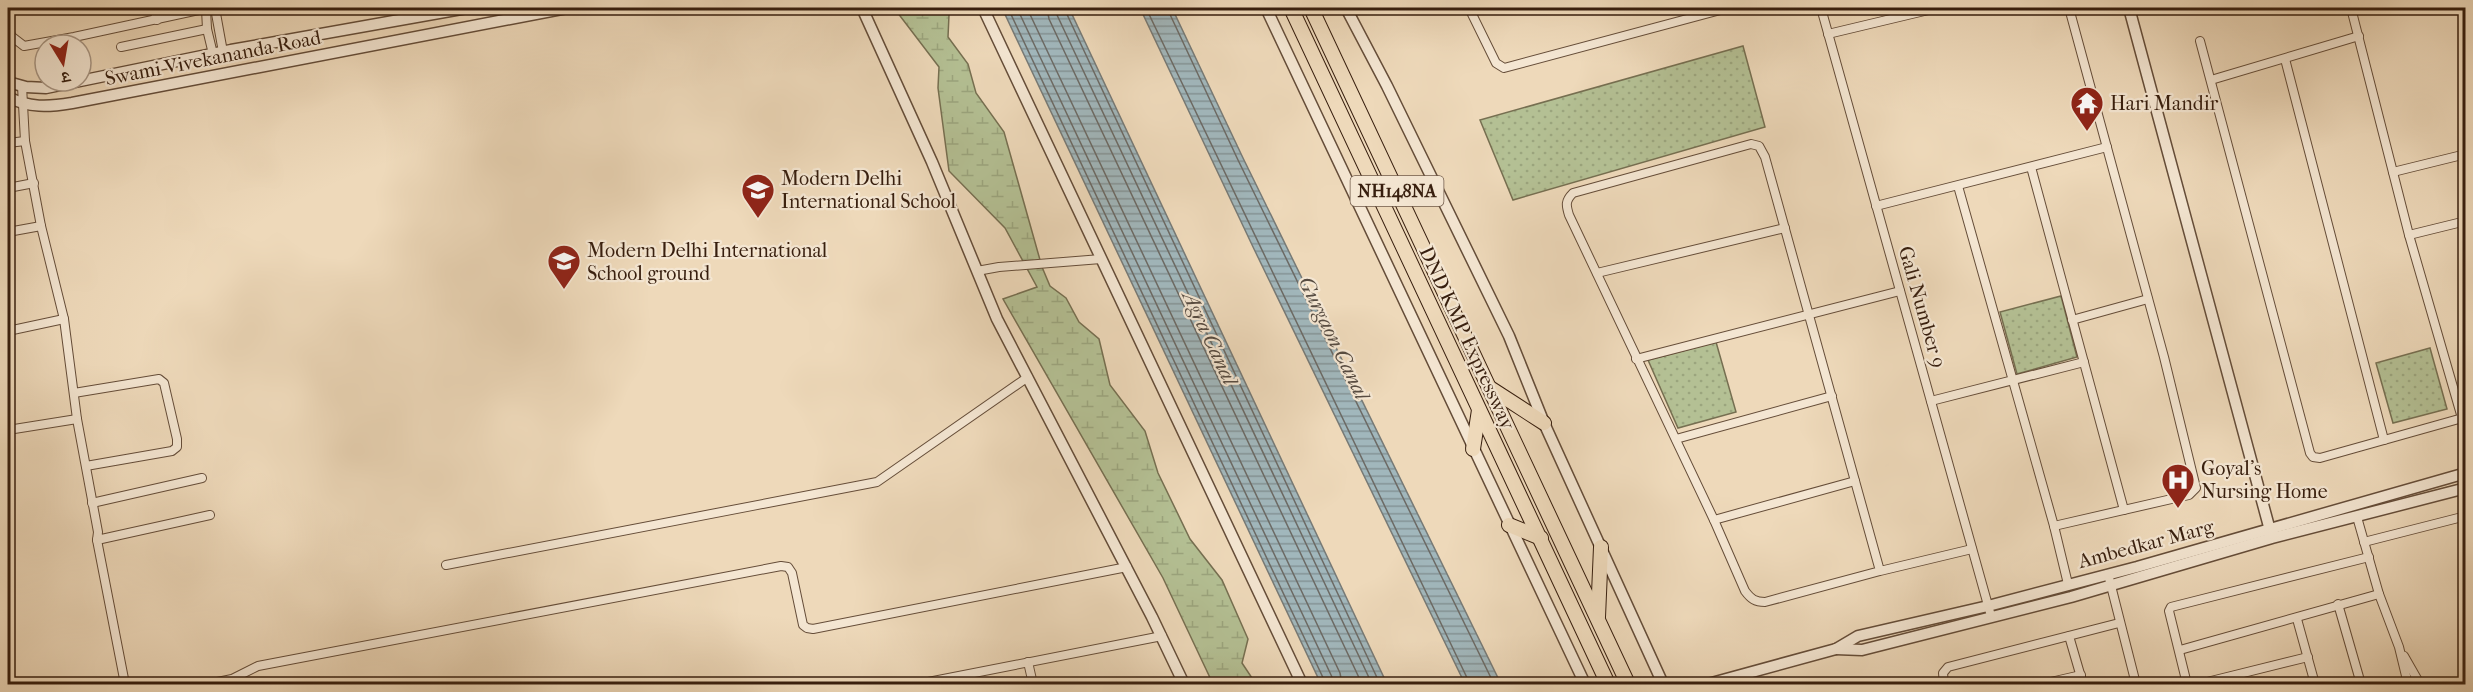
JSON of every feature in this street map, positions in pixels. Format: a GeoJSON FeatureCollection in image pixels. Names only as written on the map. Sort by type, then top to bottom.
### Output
{"type":"FeatureCollection","features":[{"type":"Feature","properties":{"kind":"highway","name":"DND KMP Expressway"},"geometry":{"type":"LineString","coordinates":[[1291,8],[1608,684]]}},
{"type":"Feature","properties":{"kind":"highway","name":"DND KMP Expressway"},"geometry":{"type":"LineString","coordinates":[[1311,8],[1628,684]]}},
{"type":"Feature","properties":{"kind":"highway"},"geometry":{"type":"LineString","coordinates":[[1490,388],[1544,423]]}},
{"type":"Feature","properties":{"kind":"highway"},"geometry":{"type":"LineString","coordinates":[[1473,449],[1479,409]]}},
{"type":"Feature","properties":{"kind":"highway"},"geometry":{"type":"LineString","coordinates":[[1509,525],[1541,538]]}},
{"type":"Feature","properties":{"kind":"highway"},"geometry":{"type":"LineString","coordinates":[[1598,620],[1601,547]]}},
{"type":"Feature","properties":{"kind":"street"},"geometry":{"type":"LineString","coordinates":[[154,8],[157,20]]}},
{"type":"Feature","properties":{"kind":"street"},"geometry":{"type":"LineString","coordinates":[[8,23],[11,36],[24,46],[209,8]]}},
{"type":"Feature","properties":{"kind":"street"},"geometry":{"type":"LineString","coordinates":[[209,8],[218,53]]}},
{"type":"Feature","properties":{"kind":"street"},"geometry":{"type":"LineString","coordinates":[[209,8],[207,29],[218,53]]}},
{"type":"Feature","properties":{"kind":"street"},"geometry":{"type":"LineString","coordinates":[[8,82],[22,86],[57,86],[218,53],[467,8]]}},
{"type":"Feature","properties":{"kind":"street","name":"Swami Vivekananda Road"},"geometry":{"type":"LineString","coordinates":[[8,97],[22,104],[47,107],[222,76],[491,21],[567,8]]}},
{"type":"Feature","properties":{"kind":"street"},"geometry":{"type":"LineString","coordinates":[[862,8],[932,162],[997,319],[1127,567],[1184,684]]}},
{"type":"Feature","properties":{"kind":"street"},"geometry":{"type":"LineString","coordinates":[[983,8],[1302,684]]}},
{"type":"Feature","properties":{"kind":"street"},"geometry":{"type":"LineString","coordinates":[[1266,8],[1585,684]]}},
{"type":"Feature","properties":{"kind":"street"},"geometry":{"type":"LineString","coordinates":[[1346,8],[1387,86],[1509,336],[1544,423],[1663,684]]}},
{"type":"Feature","properties":{"kind":"street"},"geometry":{"type":"LineString","coordinates":[[1469,8],[1496,63],[1504,68],[1726,8]]}},
{"type":"Feature","properties":{"kind":"street","name":"Gali Number 9"},"geometry":{"type":"LineString","coordinates":[[1821,8],[1989,611]]}},
{"type":"Feature","properties":{"kind":"street"},"geometry":{"type":"LineString","coordinates":[[1828,34],[1910,11],[1937,8]]}},
{"type":"Feature","properties":{"kind":"street"},"geometry":{"type":"LineString","coordinates":[[2054,526],[2189,495],[2196,488],[2148,299],[2069,8]]}},
{"type":"Feature","properties":{"kind":"street"},"geometry":{"type":"LineString","coordinates":[[2129,8],[2271,533]]}},
{"type":"Feature","properties":{"kind":"street"},"geometry":{"type":"LineString","coordinates":[[2200,41],[2310,453],[2313,458],[2320,458],[2464,417],[2409,235],[2351,8]]}},
{"type":"Feature","properties":{"kind":"street"},"geometry":{"type":"LineString","coordinates":[[121,47],[207,29]]}},
{"type":"Feature","properties":{"kind":"street"},"geometry":{"type":"LineString","coordinates":[[2211,80],[2359,36]]}},
{"type":"Feature","properties":{"kind":"street"},"geometry":{"type":"LineString","coordinates":[[2284,59],[2384,440]]}},
{"type":"Feature","properties":{"kind":"street"},"geometry":{"type":"LineString","coordinates":[[22,86],[25,141],[41,226],[64,319],[77,420],[125,684]]}},
{"type":"Feature","properties":{"kind":"street"},"geometry":{"type":"LineString","coordinates":[[8,143],[25,141]]}},
{"type":"Feature","properties":{"kind":"street"},"geometry":{"type":"LineString","coordinates":[[1880,571],[1785,228],[1763,151],[1759,146],[1751,144],[1573,194],[1567,199],[1569,215],[1714,520],[1745,591],[1756,602],[1765,602],[1972,549]]}},
{"type":"Feature","properties":{"kind":"street"},"geometry":{"type":"LineString","coordinates":[[1876,206],[2107,147]]}},
{"type":"Feature","properties":{"kind":"street"},"geometry":{"type":"LineString","coordinates":[[2392,172],[2466,154]]}},
{"type":"Feature","properties":{"kind":"street"},"geometry":{"type":"LineString","coordinates":[[2031,167],[2124,510]]}},
{"type":"Feature","properties":{"kind":"street"},"geometry":{"type":"LineString","coordinates":[[8,188],[34,183]]}},
{"type":"Feature","properties":{"kind":"street"},"geometry":{"type":"LineString","coordinates":[[1958,186],[2054,526],[2068,584]]}},
{"type":"Feature","properties":{"kind":"street"},"geometry":{"type":"LineString","coordinates":[[2409,235],[2466,221]]}},
{"type":"Feature","properties":{"kind":"street"},"geometry":{"type":"LineString","coordinates":[[8,232],[41,226]]}},
{"type":"Feature","properties":{"kind":"street"},"geometry":{"type":"LineString","coordinates":[[1597,273],[1785,228]]}},
{"type":"Feature","properties":{"kind":"street"},"geometry":{"type":"LineString","coordinates":[[977,271],[999,267],[1101,259]]}},
{"type":"Feature","properties":{"kind":"street"},"geometry":{"type":"LineString","coordinates":[[1636,359],[1900,291]]}},
{"type":"Feature","properties":{"kind":"street"},"geometry":{"type":"LineString","coordinates":[[2072,320],[2148,299]]}},
{"type":"Feature","properties":{"kind":"street"},"geometry":{"type":"LineString","coordinates":[[8,331],[64,319]]}},
{"type":"Feature","properties":{"kind":"street"},"geometry":{"type":"LineString","coordinates":[[1931,401],[2084,362]]}},
{"type":"Feature","properties":{"kind":"street"},"geometry":{"type":"LineString","coordinates":[[446,565],[877,482],[1028,377]]}},
{"type":"Feature","properties":{"kind":"street"},"geometry":{"type":"LineString","coordinates":[[74,393],[159,379],[164,383],[177,439],[177,447],[172,451],[86,466]]}},
{"type":"Feature","properties":{"kind":"street"},"geometry":{"type":"LineString","coordinates":[[1676,439],[1832,396]]}},
{"type":"Feature","properties":{"kind":"street"},"geometry":{"type":"LineString","coordinates":[[8,430],[77,420]]}},
{"type":"Feature","properties":{"kind":"street","name":"Ambedkar Marg"},"geometry":{"type":"LineString","coordinates":[[1989,611],[2109,580],[2466,473]]}},
{"type":"Feature","properties":{"kind":"street"},"geometry":{"type":"LineString","coordinates":[[92,503],[202,478]]}},
{"type":"Feature","properties":{"kind":"street"},"geometry":{"type":"LineString","coordinates":[[1714,520],[1855,481]]}},
{"type":"Feature","properties":{"kind":"street","name":"Ambedkar Marg"},"geometry":{"type":"LineString","coordinates":[[2271,533],[2357,517],[2466,488]]}},
{"type":"Feature","properties":{"kind":"street"},"geometry":{"type":"LineString","coordinates":[[98,540],[210,515]]}},
{"type":"Feature","properties":{"kind":"street"},"geometry":{"type":"LineString","coordinates":[[2364,542],[2466,516]]}},
{"type":"Feature","properties":{"kind":"street"},"geometry":{"type":"LineString","coordinates":[[2357,517],[2379,594],[2399,647],[2408,684]]}},
{"type":"Feature","properties":{"kind":"street"},"geometry":{"type":"LineString","coordinates":[[2187,684],[2169,611],[2173,606],[2368,557]]}},
{"type":"Feature","properties":{"kind":"street"},"geometry":{"type":"LineString","coordinates":[[208,684],[232,679],[258,666],[737,572],[780,566],[788,567],[792,573],[803,624],[807,628],[1127,567]]}},
{"type":"Feature","properties":{"kind":"street"},"geometry":{"type":"LineString","coordinates":[[2109,580],[2136,684]]}},
{"type":"Feature","properties":{"kind":"street","name":"Ambedkar Marg"},"geometry":{"type":"LineString","coordinates":[[1707,684],[1836,649],[1862,650],[2068,584],[2109,580]]}},
{"type":"Feature","properties":{"kind":"street"},"geometry":{"type":"LineString","coordinates":[[2180,650],[2297,619],[2338,604],[2379,594]]}},
{"type":"Feature","properties":{"kind":"street"},"geometry":{"type":"LineString","coordinates":[[2338,604],[2361,684]]}},
{"type":"Feature","properties":{"kind":"street"},"geometry":{"type":"LineString","coordinates":[[2297,619],[2315,684]]}},
{"type":"Feature","properties":{"kind":"street"},"geometry":{"type":"LineString","coordinates":[[1944,684],[1943,674],[1948,667],[2119,623]]}},
{"type":"Feature","properties":{"kind":"street"},"geometry":{"type":"LineString","coordinates":[[918,684],[1162,636]]}},
{"type":"Feature","properties":{"kind":"street"},"geometry":{"type":"LineString","coordinates":[[2069,636],[2083,684]]}},
{"type":"Feature","properties":{"kind":"street"},"geometry":{"type":"LineString","coordinates":[[2399,647],[2420,684]]}},
{"type":"Feature","properties":{"kind":"street"},"geometry":{"type":"LineString","coordinates":[[2199,684],[2231,681],[2308,657]]}},
{"type":"Feature","properties":{"kind":"street"},"geometry":{"type":"LineString","coordinates":[[1028,662],[1033,684]]}},
{"type":"Feature","properties":{"kind":"street"},"geometry":{"type":"LineString","coordinates":[[2042,684],[2080,675]]}},
{"type":"Feature","properties":{"kind":"green space"},"geometry":{"type":"Polygon","coordinates":[[[894,8],[944,8],[949,15],[948,37],[968,64],[976,93],[1004,132],[1042,267],[1050,286],[1066,298],[1079,322],[1099,339],[1110,385],[1145,431],[1158,473],[1190,539],[1222,580],[1248,639],[1242,663],[1256,684],[1213,684],[1163,578],[1003,299],[1037,287],[1005,228],[949,171],[938,88],[939,67],[894,8]]]}},
{"type":"Feature","properties":{"kind":"green space"},"geometry":{"type":"Polygon","coordinates":[[[1743,46],[1765,127],[1513,200],[1480,120],[1743,46]]]}},
{"type":"Feature","properties":{"kind":"green space"},"geometry":{"type":"Polygon","coordinates":[[[2061,296],[2077,357],[2017,374],[2000,312],[2061,296]]]}},
{"type":"Feature","properties":{"kind":"green space"},"geometry":{"type":"Polygon","coordinates":[[[1716,342],[1736,412],[1678,428],[1648,360],[1716,342]]]}},
{"type":"Feature","properties":{"kind":"green space"},"geometry":{"type":"Polygon","coordinates":[[[2430,348],[2447,409],[2393,423],[2376,363],[2430,348]]]}},
{"type":"Feature","properties":{"kind":"water","name":"Agra Canal"},"geometry":{"type":"Polygon","coordinates":[[[1002,8],[1069,8],[1387,684],[1321,684],[1002,8]]]}},
{"type":"Feature","properties":{"kind":"water"},"geometry":{"type":"Polygon","coordinates":[[[1140,8],[1172,8],[1243,158],[1501,684],[1465,684],[1140,8]]]}},
{"type":"Feature","properties":{"kind":"place","name":"Hari Mandir"},"geometry":{"type":"Point","coordinates":[2087,132]}},
{"type":"Feature","properties":{"kind":"place","name":"Modern Delhi International School"},"geometry":{"type":"Point","coordinates":[758,219]}},
{"type":"Feature","properties":{"kind":"place","name":"Modern Delhi International School ground"},"geometry":{"type":"Point","coordinates":[564,290]}},
{"type":"Feature","properties":{"kind":"place","name":"Goyal's Nursing Home"},"geometry":{"type":"Point","coordinates":[2178,509]}},
{"type":"Feature","properties":{"kind":"water label","name":"Gurgaon Canal"},"geometry":{"type":"Point","coordinates":[1334,338]}}]}
